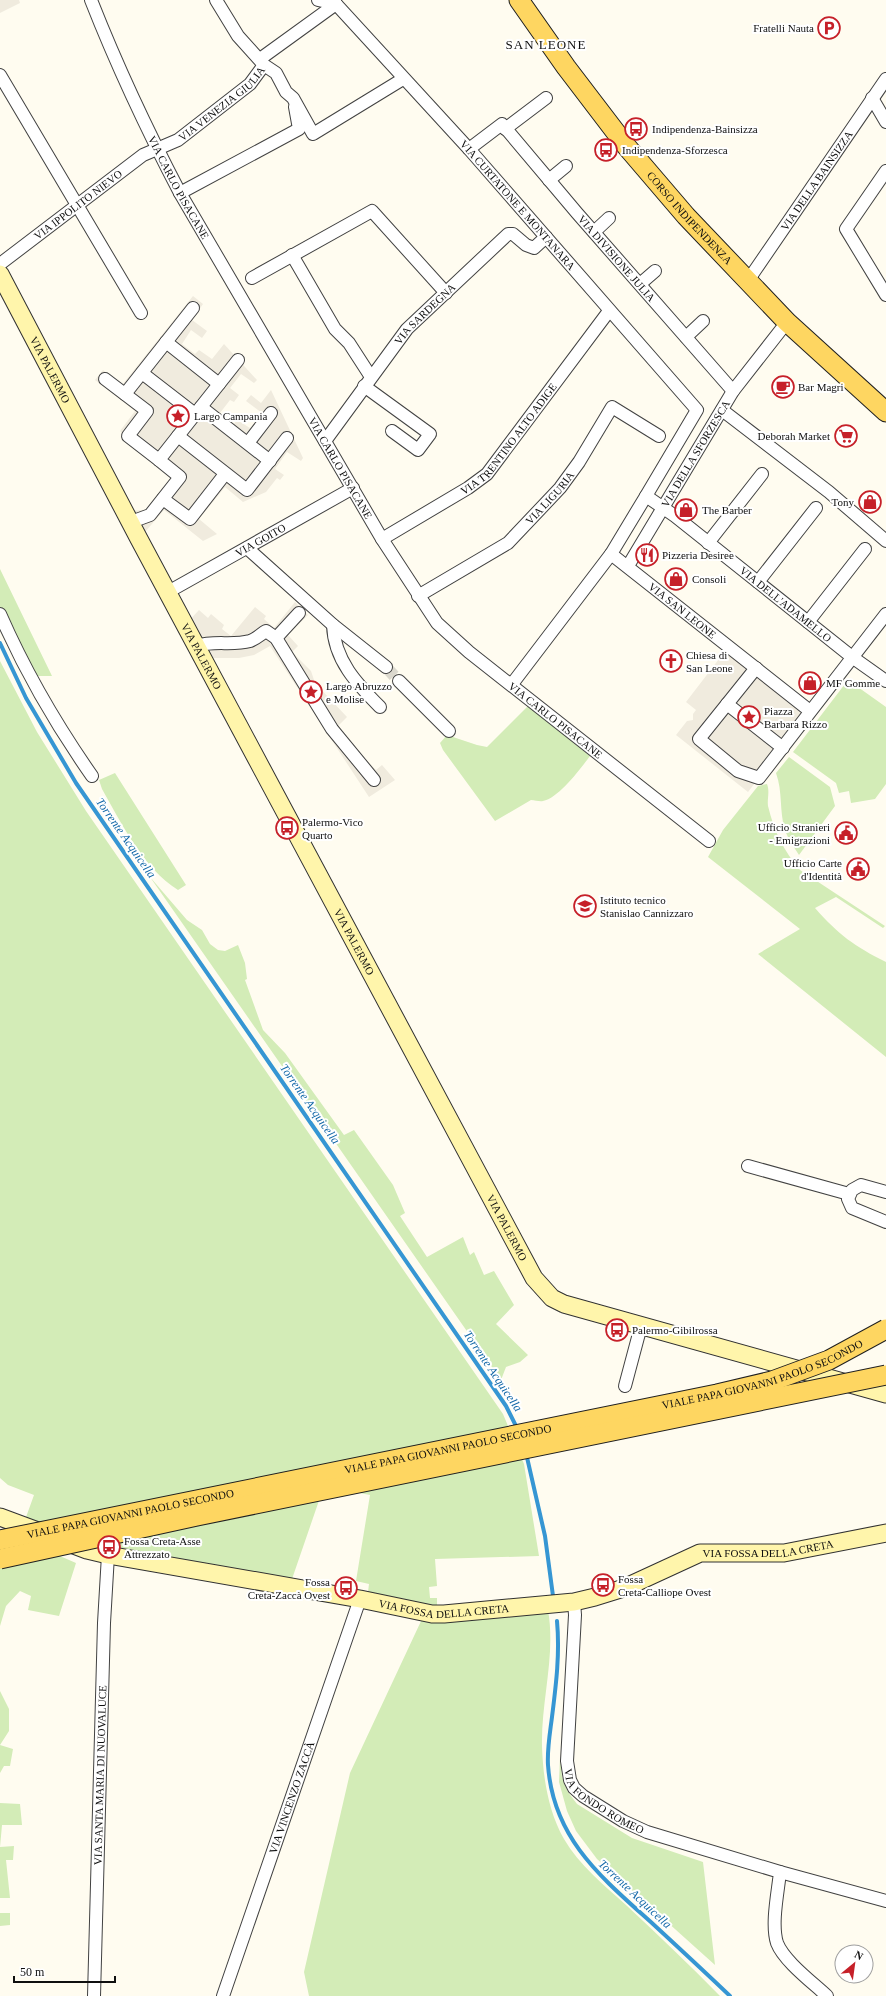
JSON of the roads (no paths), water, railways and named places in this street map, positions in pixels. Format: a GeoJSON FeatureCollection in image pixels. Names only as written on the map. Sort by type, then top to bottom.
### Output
{"type":"FeatureCollection","features":[{"type":"Feature","properties":{"kind":"main road","name":"CORSO INDIPENDENZA"},"geometry":{"type":"LineString","coordinates":[[519,0],[566,67],[627,147],[686,216],[747,282],[787,322],[886,412]]}},
{"type":"Feature","properties":{"kind":"main road","name":"VIA PALERMO"},"geometry":{"type":"LineString","coordinates":[[0,274],[534,1278],[552,1298],[564,1304],[886,1394]]}},
{"type":"Feature","properties":{"kind":"main road","name":"VIALE PAPA GIOVANNI PAOLO SECONDO"},"geometry":{"type":"LineString","coordinates":[[0,1540],[717,1394],[772,1380],[829,1360],[886,1330]]}},
{"type":"Feature","properties":{"kind":"main road","name":"VIALE PAPA GIOVANNI PAOLO SECONDO"},"geometry":{"type":"LineString","coordinates":[[0,1559],[197,1516],[886,1375]]}},
{"type":"Feature","properties":{"kind":"main road","name":"VIA FOSSA DELLA CRETA"},"geometry":{"type":"LineString","coordinates":[[0,1518],[87,1550],[108,1555],[360,1598],[432,1614],[574,1602],[624,1588],[700,1553],[784,1553],[886,1534]]}},
{"type":"Feature","properties":{"kind":"street","name":"VIA CARLO PISACANE"},"geometry":{"type":"LineString","coordinates":[[91,0],[110,47],[158,150],[180,192],[382,539],[418,596],[437,622],[469,652],[512,684],[709,841]]}},
{"type":"Feature","properties":{"kind":"street"},"geometry":{"type":"LineString","coordinates":[[216,0],[238,36],[262,62],[336,4]]}},
{"type":"Feature","properties":{"kind":"street"},"geometry":{"type":"LineString","coordinates":[[318,0],[336,4]]}},
{"type":"Feature","properties":{"kind":"street","name":"VIA CURTATONE E MONTANARA"},"geometry":{"type":"LineString","coordinates":[[336,4],[403,79],[469,149],[697,410]]}},
{"type":"Feature","properties":{"kind":"street","name":"VIA VENEZIA GIULIA"},"geometry":{"type":"LineString","coordinates":[[158,150],[178,140],[250,84],[262,62],[276,73],[286,92],[293,98],[313,134],[403,79]]}},
{"type":"Feature","properties":{"kind":"street"},"geometry":{"type":"LineString","coordinates":[[0,75],[141,313]]}},
{"type":"Feature","properties":{"kind":"street","name":"VIA DELLA BAINSIZZA"},"geometry":{"type":"LineString","coordinates":[[747,282],[886,79]]}},
{"type":"Feature","properties":{"kind":"street"},"geometry":{"type":"LineString","coordinates":[[180,192],[298,129],[293,98]]}},
{"type":"Feature","properties":{"kind":"street"},"geometry":{"type":"LineString","coordinates":[[469,149],[546,98]]}},
{"type":"Feature","properties":{"kind":"street"},"geometry":{"type":"LineString","coordinates":[[872,98],[886,122]]}},
{"type":"Feature","properties":{"kind":"street","name":"VIA DIVISIONE JULIA"},"geometry":{"type":"LineString","coordinates":[[504,127],[733,391]]}},
{"type":"Feature","properties":{"kind":"street","name":"VIA IPPOLITO NIEVO"},"geometry":{"type":"LineString","coordinates":[[0,264],[143,155],[158,150]]}},
{"type":"Feature","properties":{"kind":"street"},"geometry":{"type":"LineString","coordinates":[[549,180],[566,166]]}},
{"type":"Feature","properties":{"kind":"street"},"geometry":{"type":"LineString","coordinates":[[886,170],[846,230],[886,295]]}},
{"type":"Feature","properties":{"kind":"street"},"geometry":{"type":"LineString","coordinates":[[252,278],[372,211],[446,293]]}},
{"type":"Feature","properties":{"kind":"street"},"geometry":{"type":"LineString","coordinates":[[594,232],[609,218]]}},
{"type":"Feature","properties":{"kind":"street","name":"VIA SARDEGNA"},"geometry":{"type":"LineString","coordinates":[[325,441],[407,329],[508,234],[513,234],[526,245],[534,248],[546,237]]}},
{"type":"Feature","properties":{"kind":"street"},"geometry":{"type":"LineString","coordinates":[[292,255],[335,329],[349,343],[367,382],[430,434],[418,450],[392,431]]}},
{"type":"Feature","properties":{"kind":"street"},"geometry":{"type":"LineString","coordinates":[[640,284],[655,271]]}},
{"type":"Feature","properties":{"kind":"street"},"geometry":{"type":"LineString","coordinates":[[125,394],[193,308]]}},
{"type":"Feature","properties":{"kind":"street","name":"VIA TRENTINO ALTO ADIGE"},"geometry":{"type":"LineString","coordinates":[[382,539],[468,488],[487,474],[609,311]]}},
{"type":"Feature","properties":{"kind":"street"},"geometry":{"type":"LineString","coordinates":[[686,337],[704,321]]}},
{"type":"Feature","properties":{"kind":"street","name":"VIA DELLA SFORZESCA"},"geometry":{"type":"LineString","coordinates":[[697,410],[646,496],[663,507],[733,391],[787,322]]}},
{"type":"Feature","properties":{"kind":"street"},"geometry":{"type":"LineString","coordinates":[[166,342],[219,384]]}},
{"type":"Feature","properties":{"kind":"street"},"geometry":{"type":"LineString","coordinates":[[159,460],[238,360]]}},
{"type":"Feature","properties":{"kind":"street"},"geometry":{"type":"LineString","coordinates":[[142,373],[248,443],[270,461]]}},
{"type":"Feature","properties":{"kind":"street"},"geometry":{"type":"LineString","coordinates":[[105,379],[147,411],[128,436],[180,477],[150,515],[131,522]]}},
{"type":"Feature","properties":{"kind":"street","name":"VIA LIGURIA"},"geometry":{"type":"LineString","coordinates":[[418,596],[508,543],[560,488],[579,462],[612,407],[659,436]]}},
{"type":"Feature","properties":{"kind":"street"},"geometry":{"type":"LineString","coordinates":[[722,410],[829,492],[886,541]]}},
{"type":"Feature","properties":{"kind":"street"},"geometry":{"type":"LineString","coordinates":[[248,443],[271,413]]}},
{"type":"Feature","properties":{"kind":"street"},"geometry":{"type":"LineString","coordinates":[[178,436],[247,490],[287,438]]}},
{"type":"Feature","properties":{"kind":"street"},"geometry":{"type":"LineString","coordinates":[[163,499],[190,519],[225,474]]}},
{"type":"Feature","properties":{"kind":"street"},"geometry":{"type":"LineString","coordinates":[[708,543],[762,474]]}},
{"type":"Feature","properties":{"kind":"street","name":"VIA GOITO"},"geometry":{"type":"LineString","coordinates":[[168,592],[353,488]]}},
{"type":"Feature","properties":{"kind":"street"},"geometry":{"type":"LineString","coordinates":[[512,684],[611,554],[646,496]]}},
{"type":"Feature","properties":{"kind":"street"},"geometry":{"type":"LineString","coordinates":[[628,566],[663,507]]}},
{"type":"Feature","properties":{"kind":"street","name":"VIA DELL'ADAMELLO"},"geometry":{"type":"LineString","coordinates":[[663,507],[852,657],[886,681]]}},
{"type":"Feature","properties":{"kind":"street"},"geometry":{"type":"LineString","coordinates":[[758,582],[816,508]]}},
{"type":"Feature","properties":{"kind":"street"},"geometry":{"type":"LineString","coordinates":[[247,548],[333,624],[386,667]]}},
{"type":"Feature","properties":{"kind":"street"},"geometry":{"type":"LineString","coordinates":[[808,622],[865,549]]}},
{"type":"Feature","properties":{"kind":"street","name":"VIA SAN LEONE"},"geometry":{"type":"LineString","coordinates":[[611,554],[810,712]]}},
{"type":"Feature","properties":{"kind":"street"},"geometry":{"type":"LineString","coordinates":[[276,638],[299,613]]}},
{"type":"Feature","properties":{"kind":"street"},"geometry":{"type":"LineString","coordinates":[[0,614],[27,671],[69,743],[92,776]]}},
{"type":"Feature","properties":{"kind":"street"},"geometry":{"type":"LineString","coordinates":[[756,668],[699,739],[738,771],[759,778],[886,614]]}},
{"type":"Feature","properties":{"kind":"street"},"geometry":{"type":"LineString","coordinates":[[333,624],[334,639],[337,651],[344,665],[361,688],[380,708]]}},
{"type":"Feature","properties":{"kind":"street"},"geometry":{"type":"LineString","coordinates":[[197,646],[203,644],[233,644],[252,640],[266,631],[276,638],[332,729],[374,780]]}},
{"type":"Feature","properties":{"kind":"street"},"geometry":{"type":"LineString","coordinates":[[400,681],[449,731]]}},
{"type":"Feature","properties":{"kind":"street"},"geometry":{"type":"LineString","coordinates":[[727,704],[783,748]]}},
{"type":"Feature","properties":{"kind":"street"},"geometry":{"type":"LineString","coordinates":[[748,1166],[849,1194]]}},
{"type":"Feature","properties":{"kind":"street"},"geometry":{"type":"LineString","coordinates":[[886,1192],[861,1185],[856,1187],[849,1194],[849,1202],[852,1208],[886,1222]]}},
{"type":"Feature","properties":{"kind":"street"},"geometry":{"type":"LineString","coordinates":[[625,1386],[641,1326]]}},
{"type":"Feature","properties":{"kind":"street","name":"VIA SANTA MARIA DI NUOVALUCE"},"geometry":{"type":"LineString","coordinates":[[94,1996],[104,1622],[108,1555]]}},
{"type":"Feature","properties":{"kind":"street","name":"VIA VINCENZO ZACCÀ"},"geometry":{"type":"LineString","coordinates":[[223,1996],[360,1598]]}},
{"type":"Feature","properties":{"kind":"street","name":"VIA FONDO ROMEO"},"geometry":{"type":"LineString","coordinates":[[574,1602],[575,1615],[567,1761],[570,1780],[574,1788],[583,1796],[623,1820],[647,1832],[780,1872],[886,1901]]}},
{"type":"Feature","properties":{"kind":"street"},"geometry":{"type":"LineString","coordinates":[[780,1872],[775,1924],[777,1942],[784,1955],[827,1996]]}},
{"type":"Feature","properties":{"kind":"waterway","name":"Torrente Acquicella"},"geometry":{"type":"LineString","coordinates":[[0,643],[26,698],[76,783],[506,1406],[518,1430]]}},
{"type":"Feature","properties":{"kind":"waterway","name":"Torrente Acquicella"},"geometry":{"type":"LineString","coordinates":[[526,1453],[545,1536],[553,1596]]}},
{"type":"Feature","properties":{"kind":"waterway","name":"Torrente Acquicella"},"geometry":{"type":"LineString","coordinates":[[557,1621],[557,1669],[549,1741],[548,1765],[552,1791],[559,1815],[570,1836],[583,1855],[599,1873],[730,1996]]}},
{"type":"Feature","properties":{"kind":"tunnel"},"geometry":{"type":"LineString","coordinates":[[386,667],[399,681]]}},
{"type":"Feature","properties":{"kind":"place","name":"Fratelli Nauta"},"geometry":{"type":"Point","coordinates":[829,28]}},
{"type":"Feature","properties":{"kind":"place","name":"Indipendenza-Bainsizza"},"geometry":{"type":"Point","coordinates":[636,129]}},
{"type":"Feature","properties":{"kind":"place","name":"Indipendenza-Sforzesca"},"geometry":{"type":"Point","coordinates":[606,150]}},
{"type":"Feature","properties":{"kind":"place","name":"Bar Magri"},"geometry":{"type":"Point","coordinates":[783,387]}},
{"type":"Feature","properties":{"kind":"place","name":"Largo Campania"},"geometry":{"type":"Point","coordinates":[178,416]}},
{"type":"Feature","properties":{"kind":"place","name":"Deborah Market"},"geometry":{"type":"Point","coordinates":[846,436]}},
{"type":"Feature","properties":{"kind":"place","name":"Tony"},"geometry":{"type":"Point","coordinates":[870,502]}},
{"type":"Feature","properties":{"kind":"place","name":"The Barber"},"geometry":{"type":"Point","coordinates":[686,510]}},
{"type":"Feature","properties":{"kind":"place","name":"Pizzeria Desiree"},"geometry":{"type":"Point","coordinates":[647,555]}},
{"type":"Feature","properties":{"kind":"place","name":"Consoli"},"geometry":{"type":"Point","coordinates":[676,579]}},
{"type":"Feature","properties":{"kind":"place","name":"Chiesa di San Leone"},"geometry":{"type":"Point","coordinates":[671,661]}},
{"type":"Feature","properties":{"kind":"place","name":"MF Gomme"},"geometry":{"type":"Point","coordinates":[810,683]}},
{"type":"Feature","properties":{"kind":"place","name":"Largo Abruzzo e Molise"},"geometry":{"type":"Point","coordinates":[311,692]}},
{"type":"Feature","properties":{"kind":"place","name":"Piazza Barbara Rizzo"},"geometry":{"type":"Point","coordinates":[749,717]}},
{"type":"Feature","properties":{"kind":"place","name":"Palermo-Vico Quarto"},"geometry":{"type":"Point","coordinates":[287,828]}},
{"type":"Feature","properties":{"kind":"place","name":"Ufficio Stranieri - Emigrazioni"},"geometry":{"type":"Point","coordinates":[846,833]}},
{"type":"Feature","properties":{"kind":"place","name":"Ufficio Carte d'Identità"},"geometry":{"type":"Point","coordinates":[858,869]}},
{"type":"Feature","properties":{"kind":"place","name":"Istituto tecnico Stanislao Cannizzaro"},"geometry":{"type":"Point","coordinates":[585,906]}},
{"type":"Feature","properties":{"kind":"place","name":"Palermo-Gibilrossa"},"geometry":{"type":"Point","coordinates":[617,1330]}},
{"type":"Feature","properties":{"kind":"place","name":"Fossa Creta-Asse Attrezzato"},"geometry":{"type":"Point","coordinates":[109,1547]}},
{"type":"Feature","properties":{"kind":"place","name":"Fossa Creta-Calliope Ovest"},"geometry":{"type":"Point","coordinates":[603,1585]}},
{"type":"Feature","properties":{"kind":"place","name":"Fossa Creta-Zaccà Ovest"},"geometry":{"type":"Point","coordinates":[346,1588]}},
{"type":"Feature","properties":{"kind":"district","name":"SAN LEONE"},"geometry":{"type":"Point","coordinates":[546,44]}}]}
